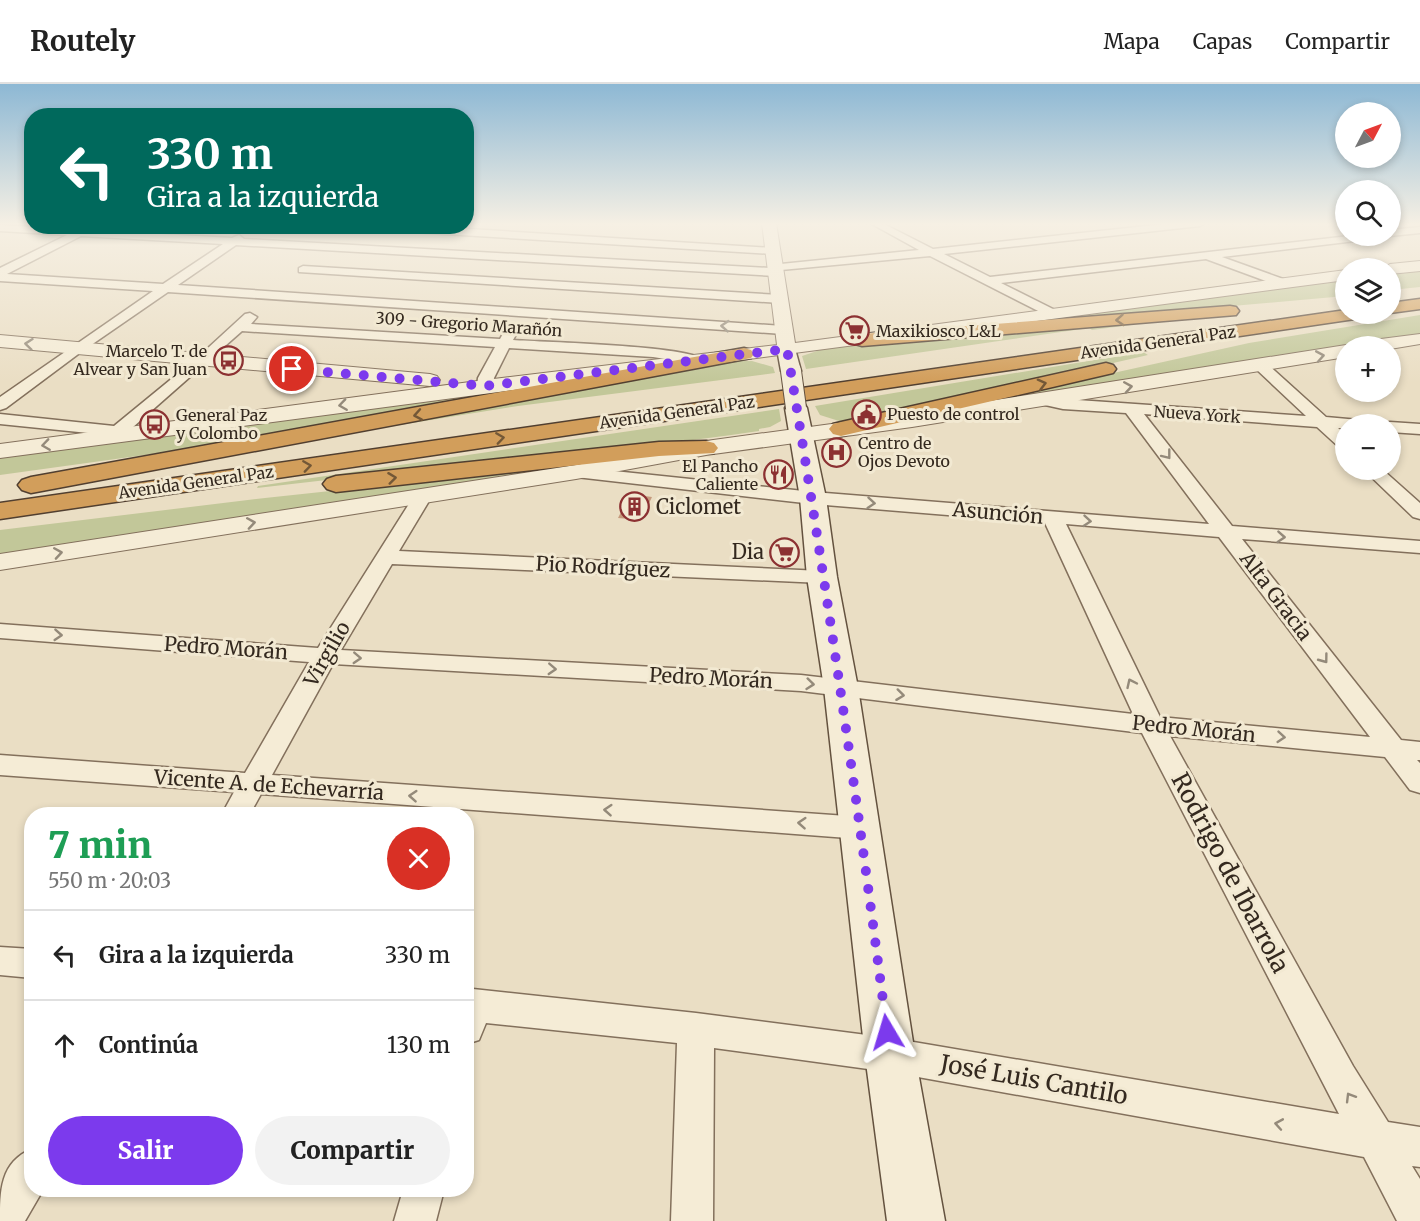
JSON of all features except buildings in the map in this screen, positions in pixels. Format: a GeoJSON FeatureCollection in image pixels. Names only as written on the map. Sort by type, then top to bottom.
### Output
{"type":"FeatureCollection","features":[{"type":"Feature","properties":{"kind":"highway"},"geometry":{"type":"LineString","coordinates":[[1401,295],[1420,292]]}},
{"type":"Feature","properties":{"kind":"highway"},"geometry":{"type":"LineString","coordinates":[[1274,308],[1335,304]]}},
{"type":"Feature","properties":{"kind":"highway"},"geometry":{"type":"LineString","coordinates":[[1401,307],[1420,304]]}},
{"type":"Feature","properties":{"kind":"highway","name":"Avenida General Paz"},"geometry":{"type":"LineString","coordinates":[[0,492],[1335,305]]}},
{"type":"Feature","properties":{"kind":"highway"},"geometry":{"type":"LineString","coordinates":[[862,340],[1250,310]]}},
{"type":"Feature","properties":{"kind":"highway","name":"Avenida General Paz"},"geometry":{"type":"LineString","coordinates":[[0,511],[1335,317]]}},
{"type":"Feature","properties":{"kind":"highway"},"geometry":{"type":"LineString","coordinates":[[841,429],[1162,355],[1335,319]]}},
{"type":"Feature","properties":{"kind":"highway"},"geometry":{"type":"LineString","coordinates":[[0,492],[744,354]]}},
{"type":"Feature","properties":{"kind":"highway"},"geometry":{"type":"LineString","coordinates":[[0,519],[90,512],[538,461],[659,449],[706,448]]}},
{"type":"Feature","properties":{"kind":"main road"},"geometry":{"type":"LineString","coordinates":[[785,340],[813,498],[822,577],[842,688],[890,1055],[916,1221]]}},
{"type":"Feature","properties":{"kind":"street"},"geometry":{"type":"LineString","coordinates":[[12,276],[273,296],[780,299]]}},
{"type":"Feature","properties":{"kind":"street"},"geometry":{"type":"LineString","coordinates":[[0,405],[76,349],[183,276]]}},
{"type":"Feature","properties":{"kind":"street"},"geometry":{"type":"LineString","coordinates":[[485,386],[486,378],[538,276]]}},
{"type":"Feature","properties":{"kind":"street"},"geometry":{"type":"LineString","coordinates":[[777,276],[785,340]]}},
{"type":"Feature","properties":{"kind":"street"},"geometry":{"type":"LineString","coordinates":[[979,276],[1052,314]]}},
{"type":"Feature","properties":{"kind":"street"},"geometry":{"type":"LineString","coordinates":[[989,281],[1030,276]]}},
{"type":"Feature","properties":{"kind":"street"},"geometry":{"type":"LineString","coordinates":[[1262,276],[1281,283]]}},
{"type":"Feature","properties":{"kind":"street"},"geometry":{"type":"LineString","coordinates":[[0,419],[119,433],[296,277],[527,299],[785,340],[862,340],[1335,276]]}},
{"type":"Feature","properties":{"kind":"street","name":"309 - Gregorio Marañón"},"geometry":{"type":"LineString","coordinates":[[239,327],[653,353],[697,360]]}},
{"type":"Feature","properties":{"kind":"street"},"geometry":{"type":"LineString","coordinates":[[1401,342],[1420,339]]}},
{"type":"Feature","properties":{"kind":"street"},"geometry":{"type":"LineString","coordinates":[[0,452],[119,433],[744,354],[785,340]]}},
{"type":"Feature","properties":{"kind":"street"},"geometry":{"type":"LineString","coordinates":[[0,341],[485,386]]}},
{"type":"Feature","properties":{"kind":"street"},"geometry":{"type":"LineString","coordinates":[[1401,345],[1420,345]]}},
{"type":"Feature","properties":{"kind":"street","name":"Avenida General Paz"},"geometry":{"type":"LineString","coordinates":[[0,561],[576,472],[706,448],[1042,400],[1335,353]]}},
{"type":"Feature","properties":{"kind":"street"},"geometry":{"type":"LineString","coordinates":[[1261,366],[1335,434]]}},
{"type":"Feature","properties":{"kind":"street","name":"Nueva York"},"geometry":{"type":"LineString","coordinates":[[1042,400],[1131,409],[1335,423]]}},
{"type":"Feature","properties":{"kind":"street","name":"Alta Gracia"},"geometry":{"type":"LineString","coordinates":[[1131,409],[1420,783]]}},
{"type":"Feature","properties":{"kind":"street"},"geometry":{"type":"LineString","coordinates":[[1401,428],[1420,429]]}},
{"type":"Feature","properties":{"kind":"street","name":"Asunción"},"geometry":{"type":"LineString","coordinates":[[576,472],[813,498],[1420,547]]}},
{"type":"Feature","properties":{"kind":"street"},"geometry":{"type":"LineString","coordinates":[[1384,480],[1420,513]]}},
{"type":"Feature","properties":{"kind":"street","name":"Virgilio"},"geometry":{"type":"LineString","coordinates":[[240,807],[326,656],[423,496]]}},
{"type":"Feature","properties":{"kind":"street","name":"Rodrigo de Ibarrola"},"geometry":{"type":"LineString","coordinates":[[1053,518],[1151,725],[1340,1079],[1377,1141],[1420,1221]]}},
{"type":"Feature","properties":{"kind":"street","name":"Pio Rodríguez"},"geometry":{"type":"LineString","coordinates":[[385,557],[822,577]]}},
{"type":"Feature","properties":{"kind":"street","name":"Pedro Morán"},"geometry":{"type":"LineString","coordinates":[[0,631],[326,656],[789,682],[1151,725],[1420,751]]}},
{"type":"Feature","properties":{"kind":"street","name":"Vicente A. de Echevarría"},"geometry":{"type":"LineString","coordinates":[[0,765],[861,828]]}},
{"type":"Feature","properties":{"kind":"street"},"geometry":{"type":"LineString","coordinates":[[0,961],[24,963]]}},
{"type":"Feature","properties":{"kind":"street","name":"José Luis Cantilo"},"geometry":{"type":"LineString","coordinates":[[474,1012],[696,1029],[890,1055],[1420,1147]]}},
{"type":"Feature","properties":{"kind":"street"},"geometry":{"type":"LineString","coordinates":[[692,1221],[696,1029]]}},
{"type":"Feature","properties":{"kind":"street"},"geometry":{"type":"LineString","coordinates":[[2,1221],[24,1183]]}},
{"type":"Feature","properties":{"kind":"street"},"geometry":{"type":"LineString","coordinates":[[415,1221],[422,1197]]}},
{"type":"Feature","properties":{"kind":"green space"},"geometry":{"type":"Polygon","coordinates":[[[1401,276],[1420,276],[1420,287],[1401,289],[1401,276]]]}},
{"type":"Feature","properties":{"kind":"green space"},"geometry":{"type":"Polygon","coordinates":[[[1335,280],[1335,297],[1017,325],[1012,323],[1335,280]]]}},
{"type":"Feature","properties":{"kind":"green space"},"geometry":{"type":"Polygon","coordinates":[[[1420,315],[1420,335],[1401,338],[1401,336],[1335,336],[1335,348],[973,404],[1249,343],[1365,324],[1401,324],[1401,318],[1420,315]]]}},
{"type":"Feature","properties":{"kind":"green space"},"geometry":{"type":"Polygon","coordinates":[[[1126,323],[1131,325],[1092,330],[1089,328],[806,369],[802,356],[823,349],[903,340],[1126,323]]]}},
{"type":"Feature","properties":{"kind":"green space"},"geometry":{"type":"Polygon","coordinates":[[[1143,352],[1148,355],[882,416],[839,421],[820,415],[815,406],[1143,352]]]}},
{"type":"Feature","properties":{"kind":"green space"},"geometry":{"type":"Polygon","coordinates":[[[735,361],[752,361],[773,367],[775,373],[518,406],[344,434],[735,361]]]}},
{"type":"Feature","properties":{"kind":"green space"},"geometry":{"type":"Polygon","coordinates":[[[645,368],[188,449],[0,475],[0,453],[645,368]]]}},
{"type":"Feature","properties":{"kind":"green space"},"geometry":{"type":"Polygon","coordinates":[[[779,409],[781,421],[770,427],[759,429],[759,431],[257,488],[258,486],[779,409]]]}},
{"type":"Feature","properties":{"kind":"green space"},"geometry":{"type":"Polygon","coordinates":[[[554,467],[0,557],[0,530],[265,498],[554,467]]]}},
{"type":"Feature","properties":{"kind":"place","name":"Maxikiosco L&L"},"geometry":{"type":"Point","coordinates":[855,331]}},
{"type":"Feature","properties":{"kind":"place","name":"Marcelo T. de Alvear y San Juan"},"geometry":{"type":"Point","coordinates":[228,360]}},
{"type":"Feature","properties":{"kind":"place","name":"Puesto de control"},"geometry":{"type":"Point","coordinates":[866,414]}},
{"type":"Feature","properties":{"kind":"place","name":"General Paz y Colombo"},"geometry":{"type":"Point","coordinates":[155,424]}},
{"type":"Feature","properties":{"kind":"place","name":"Centro de Ojos Devoto"},"geometry":{"type":"Point","coordinates":[837,452]}},
{"type":"Feature","properties":{"kind":"place","name":"El Pancho Caliente"},"geometry":{"type":"Point","coordinates":[779,475]}},
{"type":"Feature","properties":{"kind":"place","name":"Ciclomet"},"geometry":{"type":"Point","coordinates":[635,507]}},
{"type":"Feature","properties":{"kind":"place","name":"Dia"},"geometry":{"type":"Point","coordinates":[785,552]}},
{"type":"Feature","properties":{"kind":"route"},"geometry":{"type":"LineString","coordinates":[[292,369],[485,386],[787,349],[813,498],[822,577],[842,688],[887,1032]]}}]}
